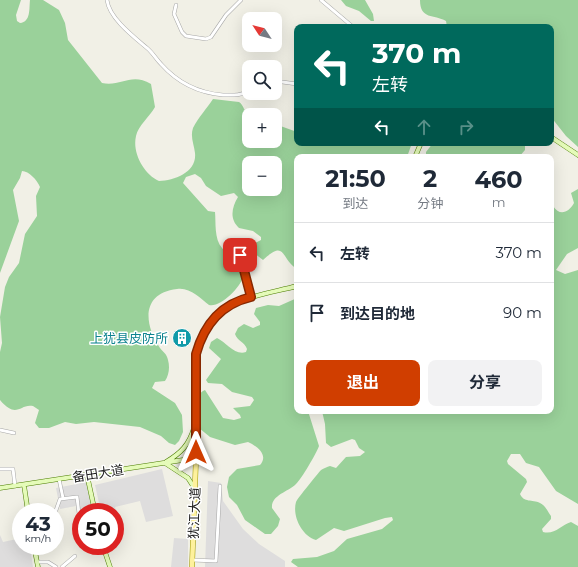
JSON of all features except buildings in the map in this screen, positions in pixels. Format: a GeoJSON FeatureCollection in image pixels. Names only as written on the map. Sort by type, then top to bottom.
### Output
{"type":"FeatureCollection","features":[{"type":"Feature","properties":{"kind":"main road"},"geometry":{"type":"LineString","coordinates":[[554,139],[578,155]]}},
{"type":"Feature","properties":{"kind":"main road"},"geometry":{"type":"LineString","coordinates":[[196,458],[196,354],[200,338],[218,314],[240,300],[294,287]]}},
{"type":"Feature","properties":{"kind":"main road"},"geometry":{"type":"LineString","coordinates":[[195,489],[188,478],[164,463],[182,452],[187,446],[196,425]]}},
{"type":"Feature","properties":{"kind":"main road","name":"备田大道"},"geometry":{"type":"LineString","coordinates":[[0,488],[196,458]]}},
{"type":"Feature","properties":{"kind":"main road","name":"犹江大道"},"geometry":{"type":"LineString","coordinates":[[192,567],[196,458]]}},
{"type":"Feature","properties":{"kind":"main road"},"geometry":{"type":"LineString","coordinates":[[87,475],[92,503]]}},
{"type":"Feature","properties":{"kind":"main road"},"geometry":{"type":"LineString","coordinates":[[24,485],[27,503]]}},
{"type":"Feature","properties":{"kind":"main road"},"geometry":{"type":"LineString","coordinates":[[36,555],[38,567]]}},
{"type":"Feature","properties":{"kind":"main road"},"geometry":{"type":"LineString","coordinates":[[106,555],[110,567]]}},
{"type":"Feature","properties":{"kind":"street"},"geometry":{"type":"LineString","coordinates":[[107,0],[111,12],[128,31],[149,50],[167,70],[182,81],[197,90],[210,94],[237,96],[242,94]]}},
{"type":"Feature","properties":{"kind":"street"},"geometry":{"type":"LineString","coordinates":[[176,5],[174,14],[182,32],[186,36],[192,38],[206,39],[211,37],[226,15],[241,0]]}},
{"type":"Feature","properties":{"kind":"street"},"geometry":{"type":"LineString","coordinates":[[321,0],[349,24]]}},
{"type":"Feature","properties":{"kind":"street"},"geometry":{"type":"LineString","coordinates":[[282,82],[294,84]]}},
{"type":"Feature","properties":{"kind":"street"},"geometry":{"type":"LineString","coordinates":[[240,255],[251,297]]}},
{"type":"Feature","properties":{"kind":"street"},"geometry":{"type":"LineString","coordinates":[[0,430],[14,434]]}},
{"type":"Feature","properties":{"kind":"street"},"geometry":{"type":"LineString","coordinates":[[0,469],[13,469],[15,486]]}},
{"type":"Feature","properties":{"kind":"street"},"geometry":{"type":"LineString","coordinates":[[59,479],[63,498]]}},
{"type":"Feature","properties":{"kind":"street"},"geometry":{"type":"LineString","coordinates":[[216,567],[220,486]]}},
{"type":"Feature","properties":{"kind":"street"},"geometry":{"type":"LineString","coordinates":[[59,503],[60,499],[63,498],[77,497],[78,503]]}},
{"type":"Feature","properties":{"kind":"street"},"geometry":{"type":"LineString","coordinates":[[62,567],[75,556]]}},
{"type":"Feature","properties":{"kind":"street"},"geometry":{"type":"LineString","coordinates":[[192,560],[216,562]]}},
{"type":"Feature","properties":{"kind":"street"},"geometry":{"type":"LineString","coordinates":[[37,562],[48,562],[56,567]]}},
{"type":"Feature","properties":{"kind":"shaded area"},"geometry":{"type":"Polygon","coordinates":[[[162,469],[173,516],[146,522],[140,501],[124,505],[124,503],[99,503],[95,485],[162,469]]]}},
{"type":"Feature","properties":{"kind":"shaded area"},"geometry":{"type":"Polygon","coordinates":[[[208,481],[221,483],[223,501],[243,529],[259,544],[285,561],[285,567],[205,567],[208,481]]]}},
{"type":"Feature","properties":{"kind":"shaded area"},"geometry":{"type":"Polygon","coordinates":[[[87,482],[90,503],[72,503],[72,507],[64,508],[64,503],[59,503],[56,488],[87,482]]]}},
{"type":"Feature","properties":{"kind":"shaded area"},"geometry":{"type":"Polygon","coordinates":[[[0,535],[3,542],[12,540],[12,555],[31,555],[33,567],[0,567],[0,535]]]}},
{"type":"Feature","properties":{"kind":"shaded area"},"geometry":{"type":"Polygon","coordinates":[[[174,538],[188,539],[188,567],[171,567],[174,538]]]}},
{"type":"Feature","properties":{"kind":"green space"},"geometry":{"type":"Polygon","coordinates":[[[0,0],[21,0],[16,15],[17,21],[20,23],[24,22],[28,17],[30,0],[43,0],[59,10],[65,23],[68,40],[102,83],[109,84],[138,79],[151,84],[155,107],[137,132],[135,143],[140,162],[154,178],[159,181],[178,177],[189,170],[195,160],[192,137],[193,128],[213,99],[241,103],[244,108],[242,108],[242,148],[282,148],[282,127],[294,131],[294,146],[411,146],[408,154],[294,154],[294,267],[282,252],[276,251],[263,260],[254,253],[253,246],[261,240],[261,237],[253,231],[239,228],[234,221],[232,213],[238,197],[234,193],[221,196],[206,186],[201,178],[195,174],[186,177],[183,183],[208,211],[215,212],[219,244],[237,264],[243,277],[238,286],[229,296],[213,305],[209,305],[190,291],[182,289],[166,292],[157,296],[152,303],[149,311],[151,329],[154,338],[167,356],[169,368],[165,381],[155,382],[152,388],[175,403],[182,415],[183,432],[179,441],[175,445],[169,443],[161,436],[140,427],[94,422],[76,424],[65,422],[49,428],[39,428],[35,423],[39,410],[33,406],[14,410],[10,409],[0,400],[0,352],[2,343],[0,317],[5,287],[9,277],[19,263],[25,234],[37,216],[36,196],[40,187],[32,176],[25,171],[22,171],[13,190],[19,221],[0,273],[0,0]]]}},
{"type":"Feature","properties":{"kind":"green space"},"geometry":{"type":"Polygon","coordinates":[[[341,0],[365,0],[373,14],[374,21],[371,21],[359,11],[346,6],[341,0]]]}},
{"type":"Feature","properties":{"kind":"green space"},"geometry":{"type":"Polygon","coordinates":[[[420,0],[578,0],[578,147],[566,136],[554,121],[554,24],[446,24],[446,21],[425,14],[422,11],[420,0]]]}},
{"type":"Feature","properties":{"kind":"green space"},"geometry":{"type":"Polygon","coordinates":[[[431,146],[525,146],[525,150],[522,154],[426,154],[431,146]]]}},
{"type":"Feature","properties":{"kind":"green space"},"geometry":{"type":"Polygon","coordinates":[[[578,189],[578,248],[567,254],[556,270],[565,274],[578,270],[578,504],[556,491],[539,467],[526,463],[520,454],[511,454],[507,461],[508,464],[526,479],[527,482],[520,494],[522,497],[526,500],[542,504],[551,516],[551,519],[542,529],[543,532],[547,533],[554,531],[571,522],[578,526],[578,567],[298,567],[291,562],[293,559],[317,557],[334,551],[347,539],[382,529],[393,520],[392,517],[385,518],[344,531],[334,528],[316,540],[311,538],[302,530],[295,513],[296,502],[319,472],[330,466],[336,468],[346,457],[360,456],[365,452],[359,448],[355,440],[352,439],[331,447],[326,443],[323,414],[554,414],[554,207],[561,212],[570,209],[574,203],[571,193],[578,189]]]}},
{"type":"Feature","properties":{"kind":"green space"},"geometry":{"type":"Polygon","coordinates":[[[294,299],[294,414],[309,414],[319,446],[309,466],[299,481],[274,500],[272,508],[280,519],[278,526],[271,534],[265,534],[245,520],[237,505],[229,497],[227,487],[229,477],[237,469],[260,465],[263,454],[258,448],[248,442],[235,445],[210,437],[199,428],[201,411],[199,396],[205,390],[223,418],[234,420],[241,418],[233,408],[250,406],[254,400],[252,397],[232,392],[222,384],[208,383],[206,380],[221,359],[209,348],[211,342],[217,338],[238,352],[246,352],[246,347],[235,334],[238,328],[244,324],[253,328],[260,325],[260,322],[254,314],[256,308],[268,305],[279,306],[294,299]]]}},
{"type":"Feature","properties":{"kind":"place","name":"上犹县皮防所"},"geometry":{"type":"Point","coordinates":[182,338]}},
{"type":"Feature","properties":{"kind":"route"},"geometry":{"type":"LineString","coordinates":[[196,452],[196,354],[200,338],[208,325],[218,314],[226,307],[240,300],[251,297],[240,255]]}}]}
